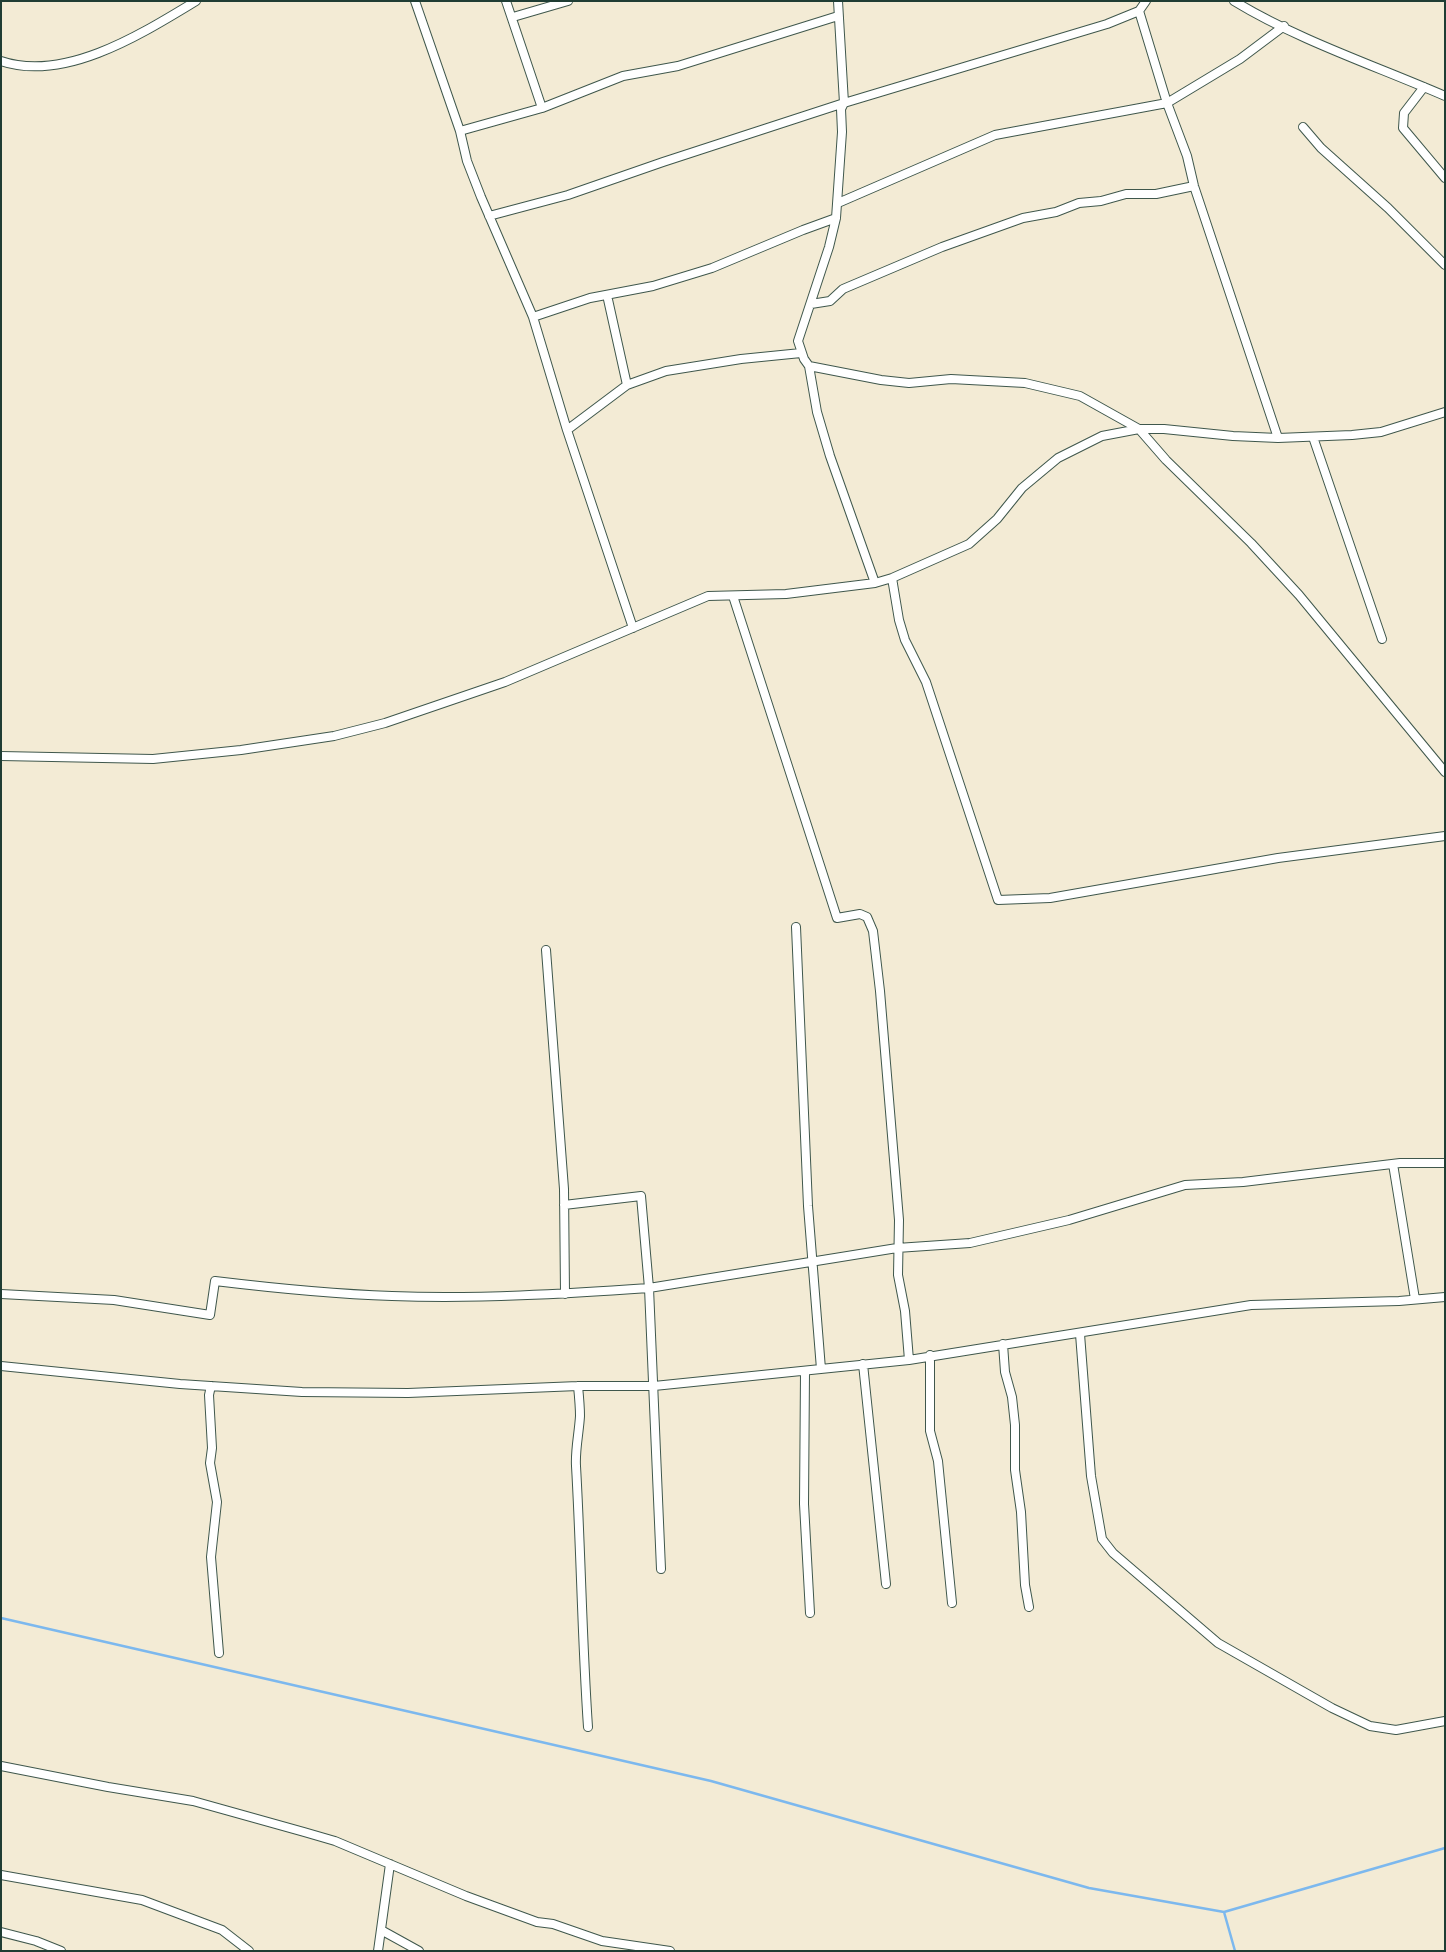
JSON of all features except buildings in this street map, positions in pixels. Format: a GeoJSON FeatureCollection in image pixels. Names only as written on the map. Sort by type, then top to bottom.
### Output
{"type":"FeatureCollection","features":[{"type":"Feature","properties":{"kind":"street"},"geometry":{"type":"LineString","coordinates":[[1,61],[16,66],[34,67],[53,66],[86,57],[139,35],[196,1]]}},
{"type":"Feature","properties":{"kind":"street"},"geometry":{"type":"LineString","coordinates":[[415,1],[460,131],[468,161],[489,216],[533,317],[567,430],[633,628]]}},
{"type":"Feature","properties":{"kind":"street"},"geometry":{"type":"LineString","coordinates":[[506,1],[542,108]]}},
{"type":"Feature","properties":{"kind":"street"},"geometry":{"type":"LineString","coordinates":[[513,18],[568,1]]}},
{"type":"Feature","properties":{"kind":"street"},"geometry":{"type":"LineString","coordinates":[[838,1],[844,103],[841,109],[842,132],[838,204],[836,218],[811,304],[803,322],[798,341],[802,353],[810,366],[817,412],[830,456],[875,583]]}},
{"type":"Feature","properties":{"kind":"street"},"geometry":{"type":"LineString","coordinates":[[489,216],[568,195],[844,103],[1107,24],[1138,11],[1146,1]]}},
{"type":"Feature","properties":{"kind":"street"},"geometry":{"type":"LineString","coordinates":[[1234,1],[1340,54],[1445,96]]}},
{"type":"Feature","properties":{"kind":"street"},"geometry":{"type":"LineString","coordinates":[[1138,11],[1278,438]]}},
{"type":"Feature","properties":{"kind":"street"},"geometry":{"type":"LineString","coordinates":[[460,131],[542,108],[623,76],[678,66],[838,16]]}},
{"type":"Feature","properties":{"kind":"street"},"geometry":{"type":"LineString","coordinates":[[838,204],[995,135],[1167,103],[1240,59],[1284,26]]}},
{"type":"Feature","properties":{"kind":"street"},"geometry":{"type":"LineString","coordinates":[[1424,87],[1404,113],[1403,128],[1445,178]]}},
{"type":"Feature","properties":{"kind":"street"},"geometry":{"type":"LineString","coordinates":[[1303,127],[1321,148],[1388,208],[1445,265]]}},
{"type":"Feature","properties":{"kind":"street"},"geometry":{"type":"LineString","coordinates":[[811,304],[830,301],[844,290],[942,247],[1023,218],[1056,212],[1079,203],[1101,201],[1126,194],[1156,194],[1194,186]]}},
{"type":"Feature","properties":{"kind":"street"},"geometry":{"type":"LineString","coordinates":[[533,317],[607,295],[653,286],[712,268],[836,218]]}},
{"type":"Feature","properties":{"kind":"street"},"geometry":{"type":"LineString","coordinates":[[607,295],[626,385]]}},
{"type":"Feature","properties":{"kind":"street"},"geometry":{"type":"LineString","coordinates":[[567,430],[626,385],[666,371],[701,364],[802,353]]}},
{"type":"Feature","properties":{"kind":"street"},"geometry":{"type":"LineString","coordinates":[[810,366],[890,381],[1025,382],[1080,396],[1139,429],[1166,460],[1251,543],[1299,595],[1334,640],[1445,772]]}},
{"type":"Feature","properties":{"kind":"street"},"geometry":{"type":"LineString","coordinates":[[1,756],[153,759],[241,750],[334,736],[385,723],[504,682],[708,596],[786,594],[875,583],[892,578],[969,544],[997,519],[1022,488],[1058,458],[1102,436],[1139,429],[1164,429],[1233,436],[1313,437],[1381,432],[1445,412]]}},
{"type":"Feature","properties":{"kind":"street"},"geometry":{"type":"LineString","coordinates":[[1313,437],[1382,639]]}},
{"type":"Feature","properties":{"kind":"street"},"geometry":{"type":"LineString","coordinates":[[892,578],[899,620],[905,640],[926,682],[998,900],[1050,898],[1278,858],[1445,836]]}},
{"type":"Feature","properties":{"kind":"street"},"geometry":{"type":"LineString","coordinates":[[733,596],[837,918],[860,914],[867,917],[872,932],[882,1009],[899,1220],[898,1275],[905,1311],[909,1360]]}},
{"type":"Feature","properties":{"kind":"street"},"geometry":{"type":"LineString","coordinates":[[796,928],[812,1262],[820,1369]]}},
{"type":"Feature","properties":{"kind":"street"},"geometry":{"type":"LineString","coordinates":[[546,950],[564,1205],[565,1294]]}},
{"type":"Feature","properties":{"kind":"street"},"geometry":{"type":"LineString","coordinates":[[1,1294],[114,1300],[210,1315],[214,1281],[300,1291],[393,1296],[565,1294],[649,1288],[897,1248],[945,1246],[996,1238],[1069,1220],[1185,1185],[1243,1182],[1393,1164],[1445,1163]]}},
{"type":"Feature","properties":{"kind":"street"},"geometry":{"type":"LineString","coordinates":[[1393,1164],[1414,1299]]}},
{"type":"Feature","properties":{"kind":"street"},"geometry":{"type":"LineString","coordinates":[[564,1205],[641,1196],[649,1288],[661,1569]]}},
{"type":"Feature","properties":{"kind":"street"},"geometry":{"type":"LineString","coordinates":[[1,1366],[211,1386],[302,1392],[408,1393],[578,1386],[654,1386],[909,1360],[930,1355],[1080,1334],[1206,1310],[1251,1305],[1414,1299],[1445,1296]]}},
{"type":"Feature","properties":{"kind":"street"},"geometry":{"type":"LineString","coordinates":[[1080,1334],[1091,1476],[1102,1539],[1113,1553],[1218,1642],[1332,1708],[1370,1726],[1396,1730],[1445,1721]]}},
{"type":"Feature","properties":{"kind":"street"},"geometry":{"type":"LineString","coordinates":[[1003,1344],[1006,1378],[1012,1397],[1015,1425],[1015,1470],[1021,1512],[1025,1586],[1029,1607]]}},
{"type":"Feature","properties":{"kind":"street"},"geometry":{"type":"LineString","coordinates":[[930,1355],[930,1432],[938,1461],[952,1603]]}},
{"type":"Feature","properties":{"kind":"street"},"geometry":{"type":"LineString","coordinates":[[863,1364],[886,1584]]}},
{"type":"Feature","properties":{"kind":"street"},"geometry":{"type":"LineString","coordinates":[[805,1372],[804,1504],[810,1613]]}},
{"type":"Feature","properties":{"kind":"street"},"geometry":{"type":"LineString","coordinates":[[211,1386],[209,1395],[212,1448],[210,1463],[217,1502],[211,1557],[220,1653]]}},
{"type":"Feature","properties":{"kind":"street"},"geometry":{"type":"LineString","coordinates":[[578,1386],[580,1414],[576,1465],[579,1491],[579,1588],[584,1639],[588,1727]]}},
{"type":"Feature","properties":{"kind":"street"},"geometry":{"type":"LineString","coordinates":[[1,1766],[108,1788],[193,1801],[335,1841],[466,1896],[537,1922],[553,1924],[602,1941],[670,1951]]}},
{"type":"Feature","properties":{"kind":"street"},"geometry":{"type":"LineString","coordinates":[[378,1951],[390,1864]]}},
{"type":"Feature","properties":{"kind":"street"},"geometry":{"type":"LineString","coordinates":[[1,1875],[142,1900],[222,1930],[249,1951]]}},
{"type":"Feature","properties":{"kind":"street"},"geometry":{"type":"LineString","coordinates":[[381,1930],[419,1951]]}},
{"type":"Feature","properties":{"kind":"street"},"geometry":{"type":"LineString","coordinates":[[1,1932],[36,1940],[61,1951]]}},
{"type":"Feature","properties":{"kind":"waterway"},"geometry":{"type":"LineString","coordinates":[[1,1618],[711,1781],[1089,1888],[1224,1912],[1445,1848]]}},
{"type":"Feature","properties":{"kind":"waterway"},"geometry":{"type":"LineString","coordinates":[[1224,1912],[1235,1951]]}}]}
